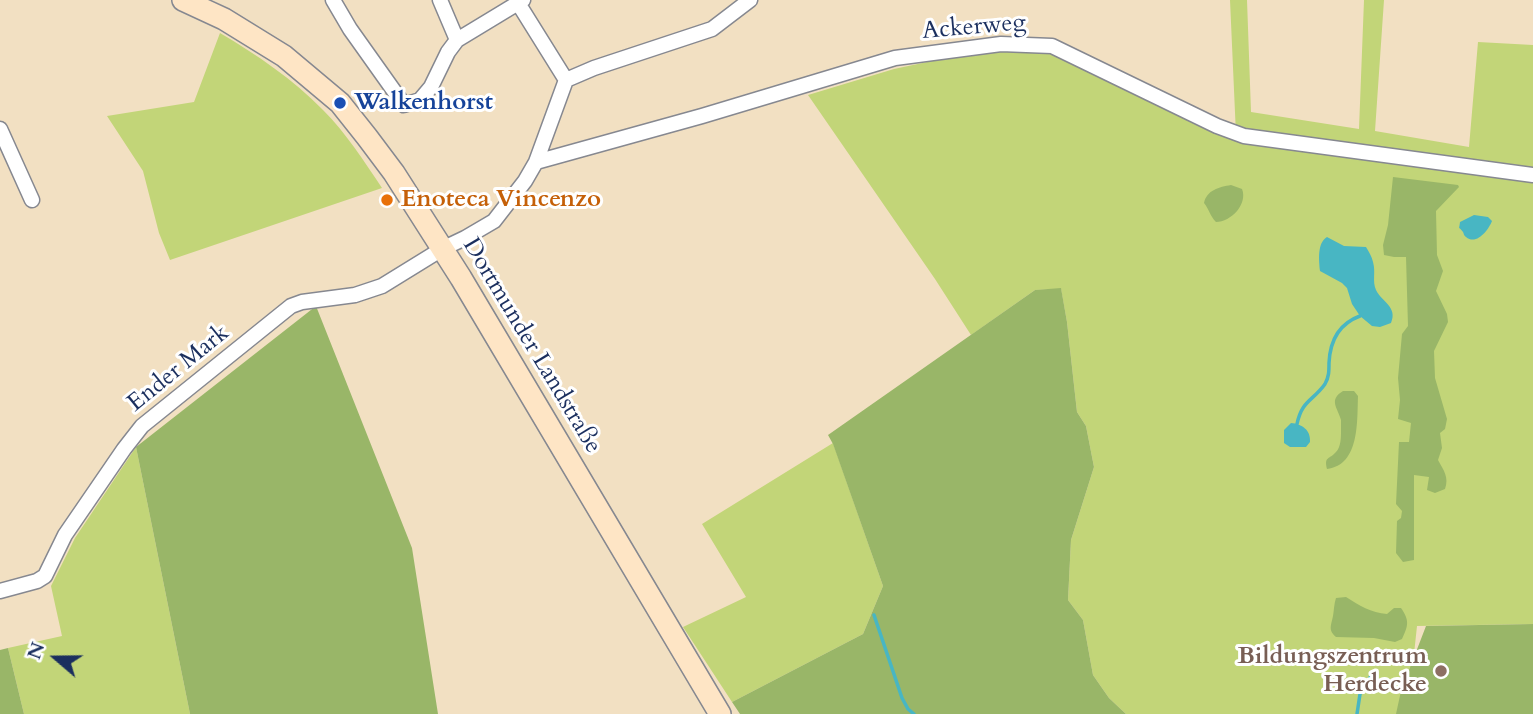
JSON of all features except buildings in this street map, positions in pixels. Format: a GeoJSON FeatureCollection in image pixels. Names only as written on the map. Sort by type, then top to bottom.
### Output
{"type":"FeatureCollection","features":[{"type":"Feature","properties":{"kind":"main road","name":"Dortmunder Landstraße"},"geometry":{"type":"LineString","coordinates":[[183,0],[224,19],[284,56],[340,103],[394,173],[461,278],[720,714]]}},
{"type":"Feature","properties":{"kind":"street"},"geometry":{"type":"LineString","coordinates":[[333,0],[350,29],[404,105],[420,100],[431,87],[448,51],[457,40],[521,2],[566,80],[712,29],[750,0]]}},
{"type":"Feature","properties":{"kind":"street"},"geometry":{"type":"LineString","coordinates":[[440,0],[457,40]]}},
{"type":"Feature","properties":{"kind":"street","name":"Ackerweg"},"geometry":{"type":"LineString","coordinates":[[536,162],[702,116],[894,58],[1001,44],[1052,46],[1217,126],[1244,136],[1533,175]]}},
{"type":"Feature","properties":{"kind":"street","name":"Ender Mark"},"geometry":{"type":"LineString","coordinates":[[0,591],[37,581],[45,576],[65,535],[142,426],[291,306],[355,295],[382,286],[494,221],[536,162],[566,80]]}},
{"type":"Feature","properties":{"kind":"street"},"geometry":{"type":"LineString","coordinates":[[0,130],[32,200]]}},
{"type":"Feature","properties":{"kind":"green space"},"geometry":{"type":"Polygon","coordinates":[[[1230,0],[1247,0],[1251,112],[1359,129],[1364,0],[1384,0],[1375,131],[1469,147],[1478,42],[1533,45],[1533,624],[1417,626],[1411,682],[1411,714],[1126,714],[1109,698],[1093,675],[1083,620],[1068,600],[1071,540],[1094,467],[1086,426],[1077,412],[1061,289],[1035,290],[971,335],[808,95],[894,69],[989,49],[1042,51],[1236,135],[1230,0]]]}},
{"type":"Feature","properties":{"kind":"green space"},"geometry":{"type":"Polygon","coordinates":[[[220,33],[274,68],[311,99],[347,138],[382,188],[170,260],[159,233],[143,171],[107,116],[194,102],[220,33]]]}},
{"type":"Feature","properties":{"kind":"green space"},"geometry":{"type":"Polygon","coordinates":[[[1393,177],[1459,187],[1436,211],[1437,255],[1443,271],[1436,291],[1448,322],[1434,351],[1435,378],[1447,419],[1445,429],[1440,433],[1442,448],[1438,460],[1445,474],[1446,485],[1445,489],[1435,493],[1427,490],[1429,477],[1414,475],[1414,560],[1403,562],[1396,553],[1397,521],[1401,518],[1402,511],[1396,504],[1399,442],[1409,442],[1411,423],[1398,419],[1402,334],[1408,326],[1406,257],[1384,255],[1383,245],[1393,177]]]}},
{"type":"Feature","properties":{"kind":"green space"},"geometry":{"type":"Polygon","coordinates":[[[1231,185],[1242,189],[1243,200],[1232,216],[1216,222],[1204,203],[1214,190],[1231,185]]]}},
{"type":"Feature","properties":{"kind":"green space"},"geometry":{"type":"Polygon","coordinates":[[[1061,288],[1077,412],[1086,426],[1094,467],[1071,540],[1068,600],[1083,620],[1093,675],[1109,698],[1126,714],[740,714],[732,702],[863,634],[883,586],[828,435],[1035,290],[1061,288]]]}},
{"type":"Feature","properties":{"kind":"green space"},"geometry":{"type":"Polygon","coordinates":[[[316,306],[412,548],[438,714],[190,714],[136,447],[316,306]]]}},
{"type":"Feature","properties":{"kind":"green space"},"geometry":{"type":"Polygon","coordinates":[[[1343,391],[1354,391],[1358,396],[1355,440],[1346,459],[1338,466],[1327,469],[1327,460],[1338,450],[1340,442],[1341,420],[1335,401],[1343,391]]]}},
{"type":"Feature","properties":{"kind":"green space"},"geometry":{"type":"Polygon","coordinates":[[[833,443],[883,586],[863,634],[732,702],[683,627],[746,597],[702,524],[833,443]]]}},
{"type":"Feature","properties":{"kind":"green space"},"geometry":{"type":"Polygon","coordinates":[[[136,447],[190,714],[24,714],[8,648],[62,636],[51,586],[75,538],[136,447]]]}},
{"type":"Feature","properties":{"kind":"green space"},"geometry":{"type":"Polygon","coordinates":[[[1346,597],[1365,608],[1381,613],[1387,614],[1394,608],[1401,608],[1407,624],[1402,639],[1395,642],[1374,638],[1336,637],[1331,628],[1335,600],[1346,597]]]}},
{"type":"Feature","properties":{"kind":"green space"},"geometry":{"type":"Polygon","coordinates":[[[1533,624],[1533,714],[1396,714],[1401,691],[1426,626],[1533,624]]]}},
{"type":"Feature","properties":{"kind":"green space"},"geometry":{"type":"Polygon","coordinates":[[[8,648],[24,714],[0,714],[0,650],[8,648]]]}},
{"type":"Feature","properties":{"kind":"water"},"geometry":{"type":"Polygon","coordinates":[[[1474,215],[1488,217],[1492,221],[1482,235],[1470,239],[1459,228],[1460,222],[1474,215]]]}},
{"type":"Feature","properties":{"kind":"water"},"geometry":{"type":"Polygon","coordinates":[[[1327,237],[1344,246],[1366,247],[1373,262],[1376,290],[1391,309],[1391,323],[1380,327],[1372,326],[1360,316],[1352,304],[1347,288],[1320,271],[1320,247],[1327,237]]]}},
{"type":"Feature","properties":{"kind":"water"},"geometry":{"type":"Polygon","coordinates":[[[1291,423],[1302,426],[1307,431],[1310,442],[1306,447],[1290,447],[1284,443],[1284,430],[1291,423]]]}},
{"type":"Feature","properties":{"kind":"waterway"},"geometry":{"type":"LineString","coordinates":[[1297,424],[1305,405],[1321,390],[1326,381],[1331,348],[1337,334],[1352,319],[1360,316]]}},
{"type":"Feature","properties":{"kind":"waterway"},"geometry":{"type":"LineString","coordinates":[[874,615],[902,698],[914,714]]}},
{"type":"Feature","properties":{"kind":"waterway"},"geometry":{"type":"LineString","coordinates":[[1357,714],[1360,694],[1371,676]]}},
{"type":"Feature","properties":{"kind":"place","name":"Walkenhorst"},"geometry":{"type":"Point","coordinates":[340,103]}},
{"type":"Feature","properties":{"kind":"place","name":"Enoteca Vincenzo"},"geometry":{"type":"Point","coordinates":[387,200]}},
{"type":"Feature","properties":{"kind":"place","name":"Bildungszentrum Herdecke"},"geometry":{"type":"Point","coordinates":[1441,671]}}]}
